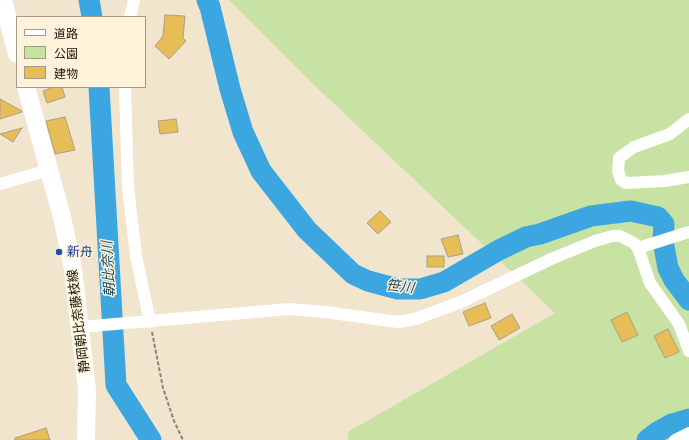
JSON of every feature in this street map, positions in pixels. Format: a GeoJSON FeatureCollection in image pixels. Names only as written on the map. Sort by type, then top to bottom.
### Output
{"type":"FeatureCollection","features":[{"type":"Feature","properties":{"kind":"main road"},"geometry":{"type":"LineString","coordinates":[[3,0],[16,50]]}},
{"type":"Feature","properties":{"kind":"main road","name":"静岡朝比奈藤枝線"},"geometry":{"type":"LineString","coordinates":[[26,88],[49,170],[73,269],[84,326],[87,390],[87,439]]}},
{"type":"Feature","properties":{"kind":"street"},"geometry":{"type":"LineString","coordinates":[[130,16],[134,0]]}},
{"type":"Feature","properties":{"kind":"street"},"geometry":{"type":"LineString","coordinates":[[125,88],[128,187],[145,322]]}},
{"type":"Feature","properties":{"kind":"street"},"geometry":{"type":"LineString","coordinates":[[689,119],[670,134],[634,147],[619,158],[618,171],[621,180],[626,183],[664,181],[689,177]]}},
{"type":"Feature","properties":{"kind":"street"},"geometry":{"type":"LineString","coordinates":[[0,184],[49,170]]}},
{"type":"Feature","properties":{"kind":"street"},"geometry":{"type":"LineString","coordinates":[[638,248],[689,232]]}},
{"type":"Feature","properties":{"kind":"street"},"geometry":{"type":"LineString","coordinates":[[84,326],[290,309],[398,322],[415,319],[461,302],[551,259],[595,241],[612,236],[620,236],[634,243],[638,248],[650,283],[679,324],[689,351]]}},
{"type":"Feature","properties":{"kind":"street"},"geometry":{"type":"LineString","coordinates":[[675,440],[689,433]]}},
{"type":"Feature","properties":{"kind":"path"},"geometry":{"type":"LineString","coordinates":[[145,322],[174,421],[184,440]]}},
{"type":"Feature","properties":{"kind":"green space"},"geometry":{"type":"Polygon","coordinates":[[[229,0],[689,0],[689,440],[348,440],[348,432],[555,313],[311,82],[229,0]]]}},
{"type":"Feature","properties":{"kind":"building"},"geometry":{"type":"Polygon","coordinates":[[[165,15],[185,16],[183,38],[186,41],[169,59],[155,46],[163,36],[165,15]]]}},
{"type":"Feature","properties":{"kind":"building"},"geometry":{"type":"Polygon","coordinates":[[[51,88],[62,88],[65,97],[47,103],[43,91],[51,88]]]}},
{"type":"Feature","properties":{"kind":"building"},"geometry":{"type":"Polygon","coordinates":[[[0,99],[22,111],[22,112],[0,119],[0,99]]]}},
{"type":"Feature","properties":{"kind":"building"},"geometry":{"type":"Polygon","coordinates":[[[65,117],[75,150],[55,154],[46,121],[65,117]]]}},
{"type":"Feature","properties":{"kind":"building"},"geometry":{"type":"Polygon","coordinates":[[[176,119],[178,132],[160,134],[158,121],[176,119]]]}},
{"type":"Feature","properties":{"kind":"building"},"geometry":{"type":"Polygon","coordinates":[[[22,128],[13,142],[0,134],[22,128]]]}},
{"type":"Feature","properties":{"kind":"building"},"geometry":{"type":"Polygon","coordinates":[[[380,211],[391,222],[378,234],[367,223],[380,211]]]}},
{"type":"Feature","properties":{"kind":"building"},"geometry":{"type":"Polygon","coordinates":[[[458,235],[463,254],[448,257],[441,239],[458,235]]]}},
{"type":"Feature","properties":{"kind":"building"},"geometry":{"type":"Polygon","coordinates":[[[427,256],[444,256],[444,267],[427,267],[427,256]]]}},
{"type":"Feature","properties":{"kind":"building"},"geometry":{"type":"Polygon","coordinates":[[[485,303],[491,318],[469,326],[463,312],[485,303]]]}},
{"type":"Feature","properties":{"kind":"building"},"geometry":{"type":"Polygon","coordinates":[[[627,312],[638,335],[622,342],[611,320],[627,312]]]}},
{"type":"Feature","properties":{"kind":"building"},"geometry":{"type":"Polygon","coordinates":[[[512,314],[520,328],[499,340],[491,326],[512,314]]]}},
{"type":"Feature","properties":{"kind":"building"},"geometry":{"type":"Polygon","coordinates":[[[668,329],[679,352],[665,358],[654,336],[668,329]]]}},
{"type":"Feature","properties":{"kind":"building"},"geometry":{"type":"Polygon","coordinates":[[[46,428],[50,440],[15,440],[15,438],[46,428]]]}},
{"type":"Feature","properties":{"kind":"waterway","name":"朝比奈川"},"geometry":{"type":"LineString","coordinates":[[89,0],[92,16]]}},
{"type":"Feature","properties":{"kind":"waterway","name":"笹川"},"geometry":{"type":"LineString","coordinates":[[207,0],[230,89],[243,132],[261,171],[307,230],[353,274],[368,281],[398,289],[420,289],[444,282],[499,250],[526,237],[540,234],[591,216],[631,211],[658,217],[664,224],[663,241],[668,268],[674,280],[689,300]]}},
{"type":"Feature","properties":{"kind":"waterway","name":"朝比奈川"},"geometry":{"type":"LineString","coordinates":[[99,88],[116,385],[151,440]]}},
{"type":"Feature","properties":{"kind":"waterway"},"geometry":{"type":"LineString","coordinates":[[647,440],[672,424],[689,419]]}},
{"type":"Feature","properties":{"kind":"place","name":"新舟"},"geometry":{"type":"Point","coordinates":[59,252]}}]}
